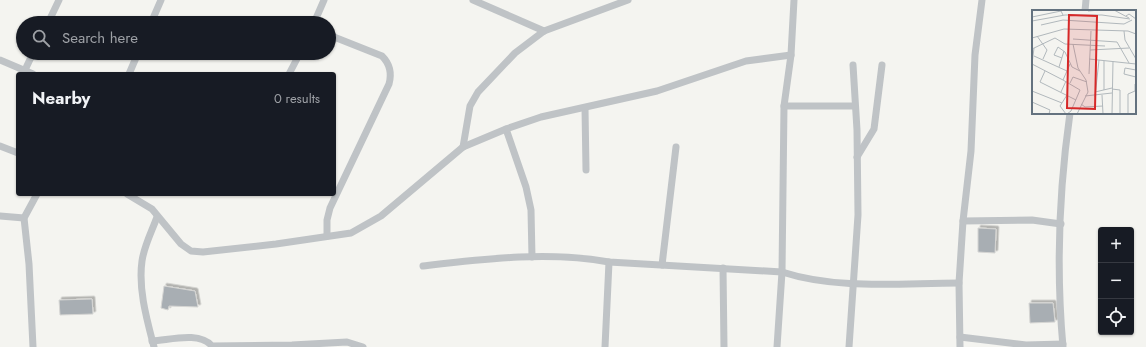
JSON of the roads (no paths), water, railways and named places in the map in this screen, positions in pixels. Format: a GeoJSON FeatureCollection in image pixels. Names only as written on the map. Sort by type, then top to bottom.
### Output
{"type":"FeatureCollection","features":[{"type":"Feature","properties":{"kind":"street"},"geometry":{"type":"LineString","coordinates":[[52,16],[60,0]]}},
{"type":"Feature","properties":{"kind":"street"},"geometry":{"type":"LineString","coordinates":[[154,16],[161,0]]}},
{"type":"Feature","properties":{"kind":"street"},"geometry":{"type":"LineString","coordinates":[[317,16],[324,0]]}},
{"type":"Feature","properties":{"kind":"street"},"geometry":{"type":"LineString","coordinates":[[473,0],[544,31]]}},
{"type":"Feature","properties":{"kind":"street"},"geometry":{"type":"LineString","coordinates":[[463,147],[470,106],[478,92],[515,53],[544,31],[628,0]]}},
{"type":"Feature","properties":{"kind":"street"},"geometry":{"type":"LineString","coordinates":[[777,347],[782,272],[784,106],[794,0]]}},
{"type":"Feature","properties":{"kind":"street"},"geometry":{"type":"LineString","coordinates":[[960,347],[959,283],[963,221],[971,150],[974,55],[982,0]]}},
{"type":"Feature","properties":{"kind":"street"},"geometry":{"type":"LineString","coordinates":[[1085,10],[1086,0]]}},
{"type":"Feature","properties":{"kind":"street"},"geometry":{"type":"LineString","coordinates":[[336,38],[382,56],[388,64],[391,77],[336,195]]}},
{"type":"Feature","properties":{"kind":"street"},"geometry":{"type":"LineString","coordinates":[[130,196],[152,209],[157,217],[181,244],[191,251],[210,251],[351,233],[365,227],[381,216],[463,147],[506,129],[541,117],[657,91],[746,61],[790,55]]}},
{"type":"Feature","properties":{"kind":"street"},"geometry":{"type":"LineString","coordinates":[[0,60],[29,72]]}},
{"type":"Feature","properties":{"kind":"street"},"geometry":{"type":"LineString","coordinates":[[25,70],[30,60]]}},
{"type":"Feature","properties":{"kind":"street"},"geometry":{"type":"LineString","coordinates":[[130,72],[135,60]]}},
{"type":"Feature","properties":{"kind":"street"},"geometry":{"type":"LineString","coordinates":[[290,72],[296,60]]}},
{"type":"Feature","properties":{"kind":"street"},"geometry":{"type":"LineString","coordinates":[[849,347],[852,284],[858,215],[853,65]]}},
{"type":"Feature","properties":{"kind":"street"},"geometry":{"type":"LineString","coordinates":[[857,157],[874,129],[882,65]]}},
{"type":"Feature","properties":{"kind":"street"},"geometry":{"type":"LineString","coordinates":[[784,106],[854,106]]}},
{"type":"Feature","properties":{"kind":"street"},"geometry":{"type":"LineString","coordinates":[[584,108],[586,170]]}},
{"type":"Feature","properties":{"kind":"street"},"geometry":{"type":"LineString","coordinates":[[960,337],[1026,345],[1063,345],[1058,252],[1070,114]]}},
{"type":"Feature","properties":{"kind":"street"},"geometry":{"type":"LineString","coordinates":[[506,129],[526,187],[531,210],[532,257]]}},
{"type":"Feature","properties":{"kind":"street"},"geometry":{"type":"LineString","coordinates":[[0,146],[16,152]]}},
{"type":"Feature","properties":{"kind":"street"},"geometry":{"type":"LineString","coordinates":[[662,265],[676,147]]}},
{"type":"Feature","properties":{"kind":"street"},"geometry":{"type":"LineString","coordinates":[[33,347],[30,278],[24,218],[36,196]]}},
{"type":"Feature","properties":{"kind":"street"},"geometry":{"type":"LineString","coordinates":[[327,236],[326,220],[336,196]]}},
{"type":"Feature","properties":{"kind":"street"},"geometry":{"type":"LineString","coordinates":[[0,216],[24,218]]}},
{"type":"Feature","properties":{"kind":"street"},"geometry":{"type":"LineString","coordinates":[[157,217],[142,260],[141,275],[144,302],[153,344],[198,338],[206,340],[212,346],[347,342],[363,347]]}},
{"type":"Feature","properties":{"kind":"street"},"geometry":{"type":"LineString","coordinates":[[963,221],[1032,220],[1061,224]]}},
{"type":"Feature","properties":{"kind":"street"},"geometry":{"type":"LineString","coordinates":[[423,266],[532,257],[581,257],[609,262],[782,272],[803,279],[852,284],[959,283]]}},
{"type":"Feature","properties":{"kind":"street"},"geometry":{"type":"LineString","coordinates":[[605,347],[609,262]]}},
{"type":"Feature","properties":{"kind":"street"},"geometry":{"type":"LineString","coordinates":[[723,268],[724,347]]}}]}
